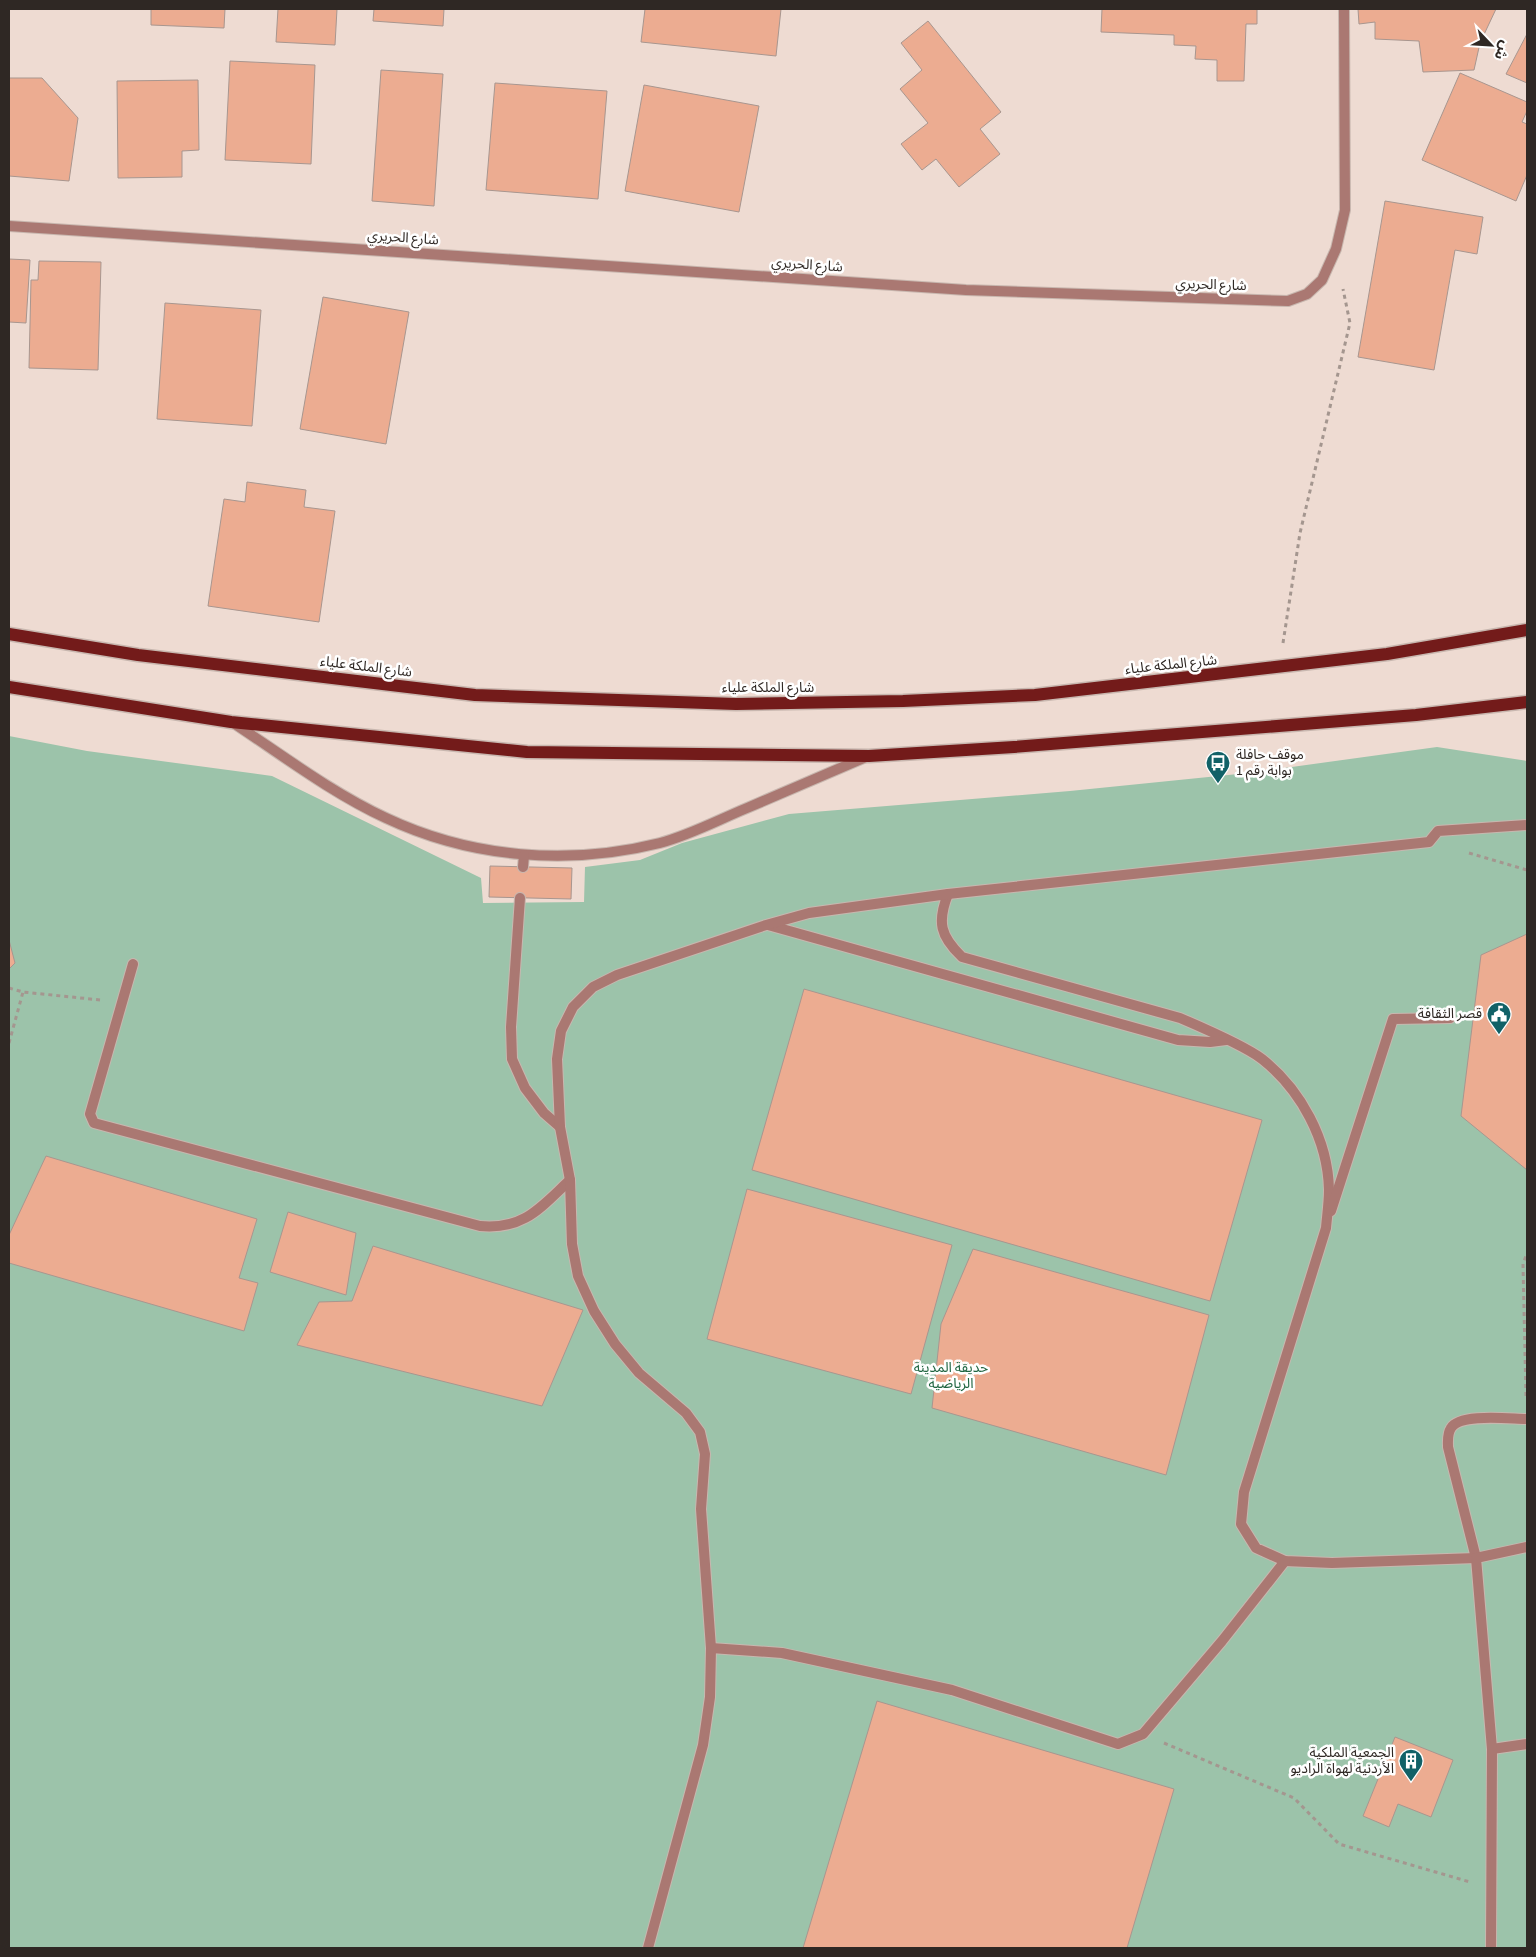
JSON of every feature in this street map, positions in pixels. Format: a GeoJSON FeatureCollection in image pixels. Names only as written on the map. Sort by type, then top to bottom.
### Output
{"type":"FeatureCollection","features":[{"type":"Feature","properties":{"kind":"main road","name":"شارع الملكة علياء"},"geometry":{"type":"LineString","coordinates":[[9,634],[138,655],[475,695],[726,703],[903,701],[1035,695],[1387,654],[1527,630]]}},
{"type":"Feature","properties":{"kind":"main road"},"geometry":{"type":"LineString","coordinates":[[9,688],[231,722],[528,752],[869,756],[1014,747],[1416,715],[1527,702]]}},
{"type":"Feature","properties":{"kind":"street","name":"شارع الحريري"},"geometry":{"type":"LineString","coordinates":[[9,226],[966,290],[1288,301],[1307,294],[1322,280],[1336,249],[1345,210],[1344,9]]}},
{"type":"Feature","properties":{"kind":"street"},"geometry":{"type":"LineString","coordinates":[[231,722],[343,794],[385,818],[430,836],[467,846],[524,855],[570,856],[616,852],[661,843],[704,828],[869,756]]}},
{"type":"Feature","properties":{"kind":"street"},"geometry":{"type":"LineString","coordinates":[[648,1948],[703,1745],[710,1697],[711,1648],[701,1509],[705,1454],[700,1432],[686,1413],[639,1374],[615,1344],[594,1311],[578,1276],[572,1244],[570,1180],[560,1127],[557,1059],[561,1031],[573,1007],[593,987],[617,974],[766,925],[809,913],[855,905],[948,894],[1429,842],[1438,831],[1527,825]]}},
{"type":"Feature","properties":{"kind":"street"},"geometry":{"type":"LineString","coordinates":[[523,867],[524,855]]}},
{"type":"Feature","properties":{"kind":"street"},"geometry":{"type":"LineString","coordinates":[[948,894],[942,911],[942,928],[949,945],[962,957],[1180,1018],[1260,1058],[1289,1084],[1310,1116],[1324,1152],[1329,1190],[1326,1228]]}},
{"type":"Feature","properties":{"kind":"street"},"geometry":{"type":"LineString","coordinates":[[520,898],[511,1028],[512,1059],[525,1088],[544,1113],[560,1127]]}},
{"type":"Feature","properties":{"kind":"street"},"geometry":{"type":"LineString","coordinates":[[766,925],[1178,1040],[1210,1042],[1226,1040]]}},
{"type":"Feature","properties":{"kind":"street"},"geometry":{"type":"LineString","coordinates":[[133,964],[90,1114],[94,1123],[480,1226],[496,1228],[512,1225],[526,1219],[570,1180]]}},
{"type":"Feature","properties":{"kind":"street"},"geometry":{"type":"LineString","coordinates":[[1450,1018],[1393,1019],[1244,1492],[1241,1524],[1256,1548],[1285,1561],[1332,1563],[1476,1558],[1527,1547]]}},
{"type":"Feature","properties":{"kind":"street"},"geometry":{"type":"LineString","coordinates":[[1491,1948],[1492,1749],[1476,1558],[1448,1447],[1448,1437],[1451,1427],[1459,1420],[1469,1418],[1527,1419]]}},
{"type":"Feature","properties":{"kind":"street"},"geometry":{"type":"LineString","coordinates":[[711,1648],[782,1653],[952,1690],[1118,1744],[1143,1734],[1285,1561]]}},
{"type":"Feature","properties":{"kind":"street"},"geometry":{"type":"LineString","coordinates":[[1492,1749],[1527,1744]]}},
{"type":"Feature","properties":{"kind":"path"},"geometry":{"type":"LineString","coordinates":[[1279,668],[1300,533],[1350,323],[1336,249]]}},
{"type":"Feature","properties":{"kind":"path"},"geometry":{"type":"LineString","coordinates":[[1429,842],[1527,870]]}},
{"type":"Feature","properties":{"kind":"path"},"geometry":{"type":"LineString","coordinates":[[9,988],[23,992],[122,1002]]}},
{"type":"Feature","properties":{"kind":"path"},"geometry":{"type":"LineString","coordinates":[[9,1043],[23,992]]}},
{"type":"Feature","properties":{"kind":"path"},"geometry":{"type":"LineString","coordinates":[[1527,1253],[1523,1264],[1527,1419]]}},
{"type":"Feature","properties":{"kind":"path"},"geometry":{"type":"LineString","coordinates":[[1143,1734],[1294,1798],[1339,1844],[1491,1889]]}},
{"type":"Feature","properties":{"kind":"green space","name":"حديقة المدينة الرياضية"},"geometry":{"type":"Polygon","coordinates":[[[9,736],[87,751],[272,776],[481,878],[483,903],[584,902],[585,867],[640,860],[682,843],[789,814],[1070,791],[1248,773],[1437,747],[1527,761],[1527,1948],[9,1948],[9,736]]]}},
{"type":"Feature","properties":{"kind":"building"},"geometry":{"type":"Polygon","coordinates":[[[151,9],[225,9],[224,28],[151,25],[151,9]]]}},
{"type":"Feature","properties":{"kind":"building"},"geometry":{"type":"Polygon","coordinates":[[[278,9],[337,9],[335,45],[276,42],[278,9]]]}},
{"type":"Feature","properties":{"kind":"building"},"geometry":{"type":"Polygon","coordinates":[[[374,9],[444,9],[443,26],[373,21],[374,9]]]}},
{"type":"Feature","properties":{"kind":"building"},"geometry":{"type":"Polygon","coordinates":[[[645,9],[781,9],[776,56],[641,42],[645,9]]]}},
{"type":"Feature","properties":{"kind":"building"},"geometry":{"type":"Polygon","coordinates":[[[1102,9],[1257,9],[1257,24],[1246,24],[1244,81],[1217,81],[1217,60],[1195,59],[1196,46],[1174,45],[1174,35],[1101,32],[1102,9]]]}},
{"type":"Feature","properties":{"kind":"building"},"geometry":{"type":"Polygon","coordinates":[[[1358,9],[1496,9],[1480,43],[1474,70],[1423,72],[1419,41],[1375,39],[1375,22],[1359,24],[1358,9]]]}},
{"type":"Feature","properties":{"kind":"building"},"geometry":{"type":"Polygon","coordinates":[[[928,21],[1001,112],[980,129],[1000,154],[959,187],[936,159],[922,170],[901,144],[928,123],[900,89],[922,70],[901,43],[928,21]]]}},
{"type":"Feature","properties":{"kind":"building"},"geometry":{"type":"Polygon","coordinates":[[[1527,34],[1527,83],[1506,74],[1527,34]]]}},
{"type":"Feature","properties":{"kind":"building"},"geometry":{"type":"Polygon","coordinates":[[[230,61],[315,65],[311,164],[225,160],[230,61]]]}},
{"type":"Feature","properties":{"kind":"building"},"geometry":{"type":"Polygon","coordinates":[[[381,70],[443,74],[434,206],[372,201],[381,70]]]}},
{"type":"Feature","properties":{"kind":"building"},"geometry":{"type":"Polygon","coordinates":[[[1460,73],[1527,102],[1527,111],[1522,122],[1527,124],[1527,175],[1516,201],[1422,160],[1460,73]]]}},
{"type":"Feature","properties":{"kind":"building"},"geometry":{"type":"Polygon","coordinates":[[[9,78],[42,78],[78,118],[69,181],[9,176],[9,78]]]}},
{"type":"Feature","properties":{"kind":"building"},"geometry":{"type":"Polygon","coordinates":[[[198,80],[199,150],[182,151],[182,177],[118,178],[117,81],[198,80]]]}},
{"type":"Feature","properties":{"kind":"building"},"geometry":{"type":"Polygon","coordinates":[[[495,83],[607,91],[598,199],[486,190],[495,83]]]}},
{"type":"Feature","properties":{"kind":"building"},"geometry":{"type":"Polygon","coordinates":[[[644,85],[759,106],[739,212],[625,191],[644,85]]]}},
{"type":"Feature","properties":{"kind":"building"},"geometry":{"type":"Polygon","coordinates":[[[1385,201],[1483,217],[1477,254],[1455,250],[1434,370],[1358,357],[1385,201]]]}},
{"type":"Feature","properties":{"kind":"building"},"geometry":{"type":"Polygon","coordinates":[[[9,259],[30,260],[26,323],[9,322],[9,259]]]}},
{"type":"Feature","properties":{"kind":"building"},"geometry":{"type":"Polygon","coordinates":[[[39,261],[101,262],[98,370],[29,368],[31,280],[38,280],[39,261]]]}},
{"type":"Feature","properties":{"kind":"building"},"geometry":{"type":"Polygon","coordinates":[[[323,297],[409,312],[386,444],[300,429],[323,297]]]}},
{"type":"Feature","properties":{"kind":"building"},"geometry":{"type":"Polygon","coordinates":[[[165,303],[261,310],[252,426],[157,419],[165,303]]]}},
{"type":"Feature","properties":{"kind":"building"},"geometry":{"type":"Polygon","coordinates":[[[247,482],[306,490],[304,507],[335,511],[319,622],[208,606],[224,499],[245,502],[247,482]]]}},
{"type":"Feature","properties":{"kind":"building"},"geometry":{"type":"Polygon","coordinates":[[[490,866],[572,868],[571,899],[489,897],[490,866]]]}},
{"type":"Feature","properties":{"kind":"building","name":"قصر الثقافة"},"geometry":{"type":"Polygon","coordinates":[[[1527,934],[1527,1170],[1461,1116],[1481,955],[1527,934]]]}},
{"type":"Feature","properties":{"kind":"building"},"geometry":{"type":"Polygon","coordinates":[[[9,940],[15,963],[9,969],[9,940]]]}},
{"type":"Feature","properties":{"kind":"building"},"geometry":{"type":"Polygon","coordinates":[[[804,989],[1262,1120],[1210,1301],[752,1170],[804,989]]]}},
{"type":"Feature","properties":{"kind":"building"},"geometry":{"type":"Polygon","coordinates":[[[46,1156],[257,1219],[239,1278],[258,1283],[244,1331],[9,1263],[9,1235],[46,1156]]]}},
{"type":"Feature","properties":{"kind":"building"},"geometry":{"type":"Polygon","coordinates":[[[747,1189],[952,1245],[911,1394],[707,1339],[747,1189]]]}},
{"type":"Feature","properties":{"kind":"building"},"geometry":{"type":"Polygon","coordinates":[[[288,1212],[356,1233],[346,1295],[270,1272],[288,1212]]]}},
{"type":"Feature","properties":{"kind":"building"},"geometry":{"type":"Polygon","coordinates":[[[373,1246],[583,1310],[542,1406],[297,1345],[319,1302],[352,1301],[373,1246]]]}},
{"type":"Feature","properties":{"kind":"building"},"geometry":{"type":"Polygon","coordinates":[[[973,1249],[1209,1315],[1166,1475],[932,1408],[941,1324],[973,1249]]]}},
{"type":"Feature","properties":{"kind":"building"},"geometry":{"type":"Polygon","coordinates":[[[877,1701],[1174,1789],[1127,1948],[803,1948],[877,1701]]]}},
{"type":"Feature","properties":{"kind":"building","name":"الجمعية الملكية الأردنية لهواة الراديو"},"geometry":{"type":"Polygon","coordinates":[[[1395,1737],[1453,1760],[1431,1817],[1398,1804],[1389,1827],[1363,1816],[1395,1737]]]}},
{"type":"Feature","properties":{"kind":"place","name":"موقف حافلة بوابة رقم 1"},"geometry":{"type":"Point","coordinates":[1218,784]}},
{"type":"Feature","properties":{"kind":"place","name":"قصر الثقافة"},"geometry":{"type":"Point","coordinates":[1499,1035]}},
{"type":"Feature","properties":{"kind":"place","name":"الجمعية الملكية الأردنية لهواة الراديو"},"geometry":{"type":"Point","coordinates":[1411,1782]}}]}
